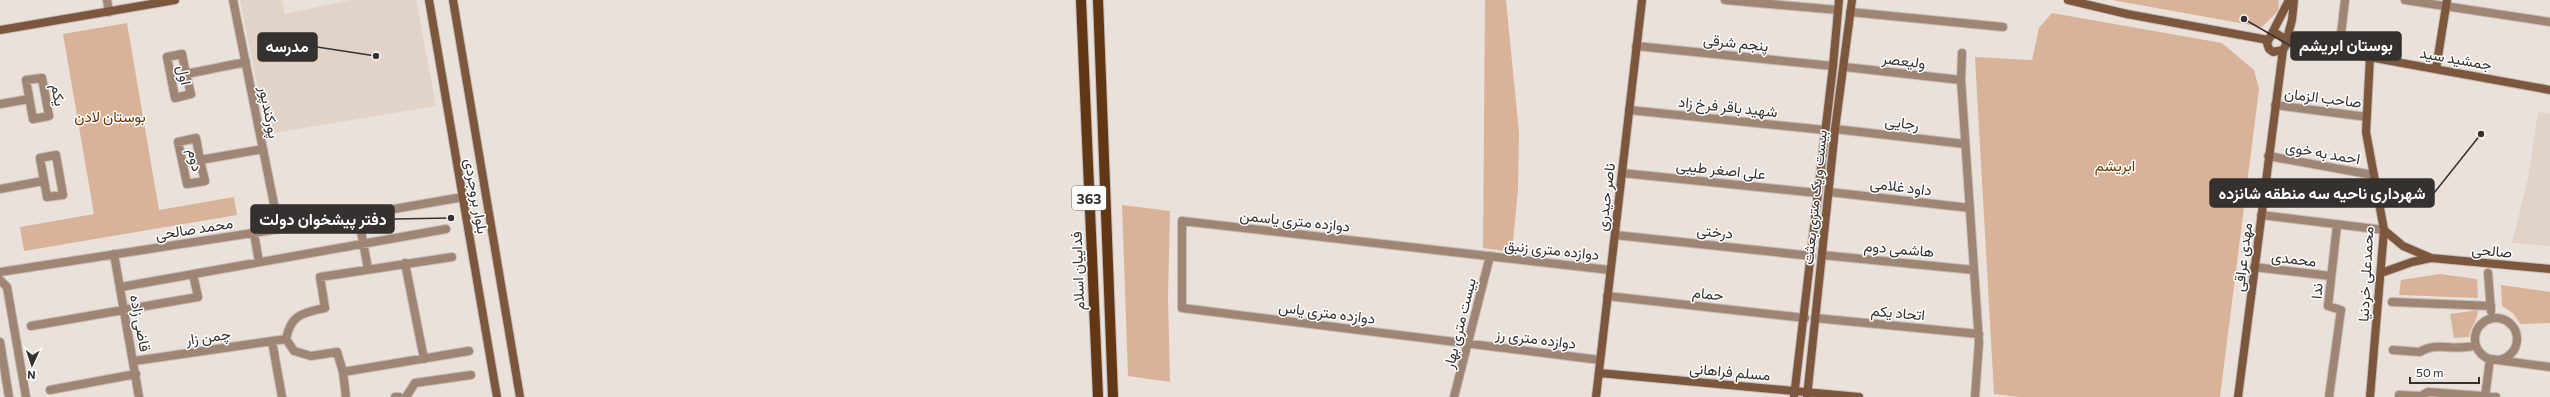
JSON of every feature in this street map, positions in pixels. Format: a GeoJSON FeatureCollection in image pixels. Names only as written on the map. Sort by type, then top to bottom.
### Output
{"type":"FeatureCollection","features":[{"type":"Feature","properties":{"kind":"main road"},"geometry":{"type":"LineString","coordinates":[[0,30],[175,0]]}},
{"type":"Feature","properties":{"kind":"main road","name":"بلوار بروجردی"},"geometry":{"type":"LineString","coordinates":[[429,0],[497,397]]}},
{"type":"Feature","properties":{"kind":"main road","name":"بلوار بروجردی"},"geometry":{"type":"LineString","coordinates":[[453,0],[520,397]]}},
{"type":"Feature","properties":{"kind":"main road","name":"فداییان اسلام"},"geometry":{"type":"LineString","coordinates":[[1081,0],[1098,397]]}},
{"type":"Feature","properties":{"kind":"main road","name":"فداییان اسلام"},"geometry":{"type":"LineString","coordinates":[[1098,0],[1114,397]]}},
{"type":"Feature","properties":{"kind":"main road","name":"ناصر حیدری"},"geometry":{"type":"LineString","coordinates":[[1596,397],[1642,0]]}},
{"type":"Feature","properties":{"kind":"main road","name":"بیست و یک متری بعثت"},"geometry":{"type":"LineString","coordinates":[[1795,394],[1812,256],[1817,193],[1834,66],[1839,0]]}},
{"type":"Feature","properties":{"kind":"main road","name":"بیست و یک متری بعثت"},"geometry":{"type":"LineString","coordinates":[[1807,394],[1835,128],[1852,0]]}},
{"type":"Feature","properties":{"kind":"main road"},"geometry":{"type":"LineString","coordinates":[[2068,0],[2133,15],[2269,41],[2277,53],[2283,50]]}},
{"type":"Feature","properties":{"kind":"main road"},"geometry":{"type":"LineString","coordinates":[[2279,73],[2269,41],[2290,0]]}},
{"type":"Feature","properties":{"kind":"main road","name":"مهدی عراقی"},"geometry":{"type":"LineString","coordinates":[[2238,397],[2279,73],[2283,50],[2292,20],[2294,0]]}},
{"type":"Feature","properties":{"kind":"main road"},"geometry":{"type":"LineString","coordinates":[[2436,69],[2446,4]]}},
{"type":"Feature","properties":{"kind":"main road","name":"جمشید سید"},"geometry":{"type":"LineString","coordinates":[[2269,41],[2280,35],[2286,42],[2550,90]]}},
{"type":"Feature","properties":{"kind":"main road","name":"محمدعلی خردنیا"},"geometry":{"type":"LineString","coordinates":[[2370,57],[2366,132],[2384,230],[2370,397]]}},
{"type":"Feature","properties":{"kind":"main road","name":"صالحی"},"geometry":{"type":"LineString","coordinates":[[2384,230],[2404,246],[2431,258]]}},
{"type":"Feature","properties":{"kind":"main road","name":"صالحی"},"geometry":{"type":"LineString","coordinates":[[2381,273],[2412,262],[2431,258],[2550,270]]}},
{"type":"Feature","properties":{"kind":"main road","name":"مسلم فراهانی"},"geometry":{"type":"LineString","coordinates":[[1599,373],[1795,394],[1859,397]]}},
{"type":"Feature","properties":{"kind":"street"},"geometry":{"type":"LineString","coordinates":[[107,0],[109,12]]}},
{"type":"Feature","properties":{"kind":"street","name":"پورکندپور"},"geometry":{"type":"LineString","coordinates":[[233,0],[279,229]]}},
{"type":"Feature","properties":{"kind":"street"},"geometry":{"type":"LineString","coordinates":[[1725,0],[1838,10]]}},
{"type":"Feature","properties":{"kind":"street"},"geometry":{"type":"LineString","coordinates":[[2339,51],[2345,0]]}},
{"type":"Feature","properties":{"kind":"street"},"geometry":{"type":"LineString","coordinates":[[2405,0],[2446,4],[2550,22]]}},
{"type":"Feature","properties":{"kind":"street"},"geometry":{"type":"LineString","coordinates":[[1850,12],[2003,27]]}},
{"type":"Feature","properties":{"kind":"street","name":"پنجم شرقی"},"geometry":{"type":"LineString","coordinates":[[1636,46],[1834,66]]}},
{"type":"Feature","properties":{"kind":"street"},"geometry":{"type":"LineString","coordinates":[[1962,53],[1961,80],[1979,334],[1975,397]]}},
{"type":"Feature","properties":{"kind":"street","name":"اول"},"geometry":{"type":"LineString","coordinates":[[182,54],[186,74],[191,94],[175,98],[167,57],[182,54]]}},
{"type":"Feature","properties":{"kind":"street","name":"اول"},"geometry":{"type":"LineString","coordinates":[[186,74],[246,62]]}},
{"type":"Feature","properties":{"kind":"street","name":"ولیعصر"},"geometry":{"type":"LineString","coordinates":[[1844,66],[1961,80]]}},
{"type":"Feature","properties":{"kind":"street","name":"یکم"},"geometry":{"type":"LineString","coordinates":[[42,78],[49,116],[33,119],[29,99],[26,80],[42,78]]}},
{"type":"Feature","properties":{"kind":"street","name":"یکم"},"geometry":{"type":"LineString","coordinates":[[0,104],[29,99]]}},
{"type":"Feature","properties":{"kind":"street","name":"صاحب الزمان"},"geometry":{"type":"LineString","coordinates":[[2275,105],[2367,117]]}},
{"type":"Feature","properties":{"kind":"street","name":"شهید باقر فرخ زاد"},"geometry":{"type":"LineString","coordinates":[[1629,110],[1825,130]]}},
{"type":"Feature","properties":{"kind":"street","name":"رجایی"},"geometry":{"type":"LineString","coordinates":[[1835,128],[1965,144]]}},
{"type":"Feature","properties":{"kind":"street","name":"دوم"},"geometry":{"type":"LineString","coordinates":[[196,138],[200,160],[205,181],[187,184],[178,142],[196,138]]}},
{"type":"Feature","properties":{"kind":"street","name":"دوم"},"geometry":{"type":"LineString","coordinates":[[200,160],[263,149]]}},
{"type":"Feature","properties":{"kind":"street"},"geometry":{"type":"LineString","coordinates":[[56,155],[63,195],[47,197],[43,181],[40,158],[56,155]]}},
{"type":"Feature","properties":{"kind":"street","name":"احمد به خوی"},"geometry":{"type":"LineString","coordinates":[[2268,156],[2373,175]]}},
{"type":"Feature","properties":{"kind":"street","name":"علی اصغر طیبی"},"geometry":{"type":"LineString","coordinates":[[1622,173],[1817,193]]}},
{"type":"Feature","properties":{"kind":"street"},"geometry":{"type":"LineString","coordinates":[[0,189],[43,181]]}},
{"type":"Feature","properties":{"kind":"street","name":"داود غلامی"},"geometry":{"type":"LineString","coordinates":[[1829,192],[1970,208]]}},
{"type":"Feature","properties":{"kind":"street","name":"محمد صالحی"},"geometry":{"type":"LineString","coordinates":[[0,272],[279,229],[463,196]]}},
{"type":"Feature","properties":{"kind":"street"},"geometry":{"type":"LineString","coordinates":[[358,215],[368,269]]}},
{"type":"Feature","properties":{"kind":"street"},"geometry":{"type":"LineString","coordinates":[[2261,216],[2384,230]]}},
{"type":"Feature","properties":{"kind":"street","name":"دوازده متری یاسمن"},"geometry":{"type":"LineString","coordinates":[[1182,308],[1182,221],[1490,256]]}},
{"type":"Feature","properties":{"kind":"street","name":"ندا"},"geometry":{"type":"LineString","coordinates":[[2329,397],[2341,310],[2328,306],[2337,225]]}},
{"type":"Feature","properties":{"kind":"street"},"geometry":{"type":"LineString","coordinates":[[121,287],[446,229]]}},
{"type":"Feature","properties":{"kind":"street"},"geometry":{"type":"LineString","coordinates":[[254,233],[259,262]]}},
{"type":"Feature","properties":{"kind":"street","name":"درختی"},"geometry":{"type":"LineString","coordinates":[[1614,235],[1812,256]]}},
{"type":"Feature","properties":{"kind":"street","name":"قاضی زاده"},"geometry":{"type":"LineString","coordinates":[[114,254],[126,310],[139,397]]}},
{"type":"Feature","properties":{"kind":"street","name":"هاشمی دوم"},"geometry":{"type":"LineString","coordinates":[[1822,255],[1974,270]]}},
{"type":"Feature","properties":{"kind":"street","name":"دوازده متری زنبق"},"geometry":{"type":"LineString","coordinates":[[1490,256],[1610,270]]}},
{"type":"Feature","properties":{"kind":"street","name":"بیست متری بهار"},"geometry":{"type":"LineString","coordinates":[[1454,397],[1469,344],[1490,256]]}},
{"type":"Feature","properties":{"kind":"street"},"geometry":{"type":"LineString","coordinates":[[346,397],[343,372],[338,352],[311,356],[294,351],[286,339],[289,324],[302,313],[326,308],[320,277],[452,257]]}},
{"type":"Feature","properties":{"kind":"street"},"geometry":{"type":"LineString","coordinates":[[405,263],[424,359]]}},
{"type":"Feature","properties":{"kind":"street","name":"محمدی"},"geometry":{"type":"LineString","coordinates":[[2254,267],[2331,276]]}},
{"type":"Feature","properties":{"kind":"street"},"geometry":{"type":"LineString","coordinates":[[2488,273],[2491,318]]}},
{"type":"Feature","properties":{"kind":"street"},"geometry":{"type":"LineString","coordinates":[[31,326],[198,297],[193,274]]}},
{"type":"Feature","properties":{"kind":"street"},"geometry":{"type":"LineString","coordinates":[[0,280],[7,287],[26,397]]}},
{"type":"Feature","properties":{"kind":"street","name":"حمام"},"geometry":{"type":"LineString","coordinates":[[1607,296],[1805,318]]}},
{"type":"Feature","properties":{"kind":"street"},"geometry":{"type":"LineString","coordinates":[[2392,302],[2491,306]]}},
{"type":"Feature","properties":{"kind":"street","name":"دوازده متری یاس"},"geometry":{"type":"LineString","coordinates":[[1182,308],[1469,344]]}},
{"type":"Feature","properties":{"kind":"street","name":"اتحاد یکم"},"geometry":{"type":"LineString","coordinates":[[1815,318],[1979,334]]}},
{"type":"Feature","properties":{"kind":"street"},"geometry":{"type":"LineString","coordinates":[[2490,359],[2504,358],[2510,354],[2514,349],[2516,336],[2510,324],[2505,320],[2491,318],[2479,325],[2474,338],[2476,345],[2484,356],[2490,359],[2550,367]]}},
{"type":"Feature","properties":{"kind":"street","name":"چمن زار"},"geometry":{"type":"LineString","coordinates":[[134,361],[286,339]]}},
{"type":"Feature","properties":{"kind":"street"},"geometry":{"type":"LineString","coordinates":[[272,341],[282,397]]}},
{"type":"Feature","properties":{"kind":"street"},"geometry":{"type":"LineString","coordinates":[[0,342],[9,397]]}},
{"type":"Feature","properties":{"kind":"street","name":"دوازده متری رز"},"geometry":{"type":"LineString","coordinates":[[1469,344],[1600,360]]}},
{"type":"Feature","properties":{"kind":"street"},"geometry":{"type":"LineString","coordinates":[[2393,350],[2420,352],[2428,346],[2466,349],[2476,345]]}},
{"type":"Feature","properties":{"kind":"street"},"geometry":{"type":"LineString","coordinates":[[343,372],[469,351]]}},
{"type":"Feature","properties":{"kind":"street"},"geometry":{"type":"LineString","coordinates":[[2485,396],[2490,359]]}},
{"type":"Feature","properties":{"kind":"street"},"geometry":{"type":"LineString","coordinates":[[50,390],[136,374]]}},
{"type":"Feature","properties":{"kind":"street"},"geometry":{"type":"LineString","coordinates":[[406,397],[415,383],[471,375]]}},
{"type":"Feature","properties":{"kind":"street"},"geometry":{"type":"LineString","coordinates":[[2399,395],[2421,396],[2428,392],[2496,397]]}},
{"type":"Feature","properties":{"kind":"street"},"geometry":{"type":"LineString","coordinates":[[395,397],[400,397]]}},
{"type":"Feature","properties":{"kind":"shaded area"},"geometry":{"type":"Polygon","coordinates":[[[240,0],[282,0],[285,14],[350,0],[416,0],[436,106],[267,134],[240,0]]]}},
{"type":"Feature","properties":{"kind":"shaded area"},"geometry":{"type":"Polygon","coordinates":[[[2538,112],[2550,114],[2550,246],[2512,243],[2528,178],[2538,112]]]}},
{"type":"Feature","properties":{"kind":"green space"},"geometry":{"type":"Polygon","coordinates":[[[1485,0],[1506,0],[1519,133],[1518,190],[1512,252],[1483,248],[1485,0]]]}},
{"type":"Feature","properties":{"kind":"green space"},"geometry":{"type":"Polygon","coordinates":[[[2112,0],[2279,0],[2278,11],[2262,27],[2112,0]]]}},
{"type":"Feature","properties":{"kind":"green space","name":"ابریشم"},"geometry":{"type":"Polygon","coordinates":[[[2052,13],[2222,43],[2254,70],[2259,89],[2220,397],[2020,397],[1994,394],[1975,57],[2032,60],[2039,28],[2052,13]]]}},
{"type":"Feature","properties":{"kind":"green space","name":"بوستان لادن"},"geometry":{"type":"Polygon","coordinates":[[[127,23],[159,210],[234,197],[237,215],[24,251],[20,227],[94,214],[63,34],[127,23]]]}},
{"type":"Feature","properties":{"kind":"green space"},"geometry":{"type":"Polygon","coordinates":[[[1122,205],[1170,211],[1168,298],[1170,382],[1128,376],[1122,205]]]}},
{"type":"Feature","properties":{"kind":"green space"},"geometry":{"type":"Polygon","coordinates":[[[2440,274],[2477,279],[2478,298],[2399,295],[2401,280],[2440,274]]]}},
{"type":"Feature","properties":{"kind":"green space"},"geometry":{"type":"Polygon","coordinates":[[[2501,285],[2550,292],[2550,323],[2520,324],[2513,313],[2502,306],[2501,285]]]}},
{"type":"Feature","properties":{"kind":"green space"},"geometry":{"type":"Polygon","coordinates":[[[2478,310],[2477,317],[2469,337],[2454,338],[2450,314],[2478,310]]]}},
{"type":"Feature","properties":{"kind":"place","name":"بوستان ابریشم"},"geometry":{"type":"Point","coordinates":[2244,19]}},
{"type":"Feature","properties":{"kind":"place","name":"مدرسه"},"geometry":{"type":"Point","coordinates":[376,56]}},
{"type":"Feature","properties":{"kind":"place","name":"شهرداری ناحیه سه منطقه شانزده"},"geometry":{"type":"Point","coordinates":[2481,134]}},
{"type":"Feature","properties":{"kind":"place","name":"دفتر پیشخوان دولت"},"geometry":{"type":"Point","coordinates":[451,218]}}]}
